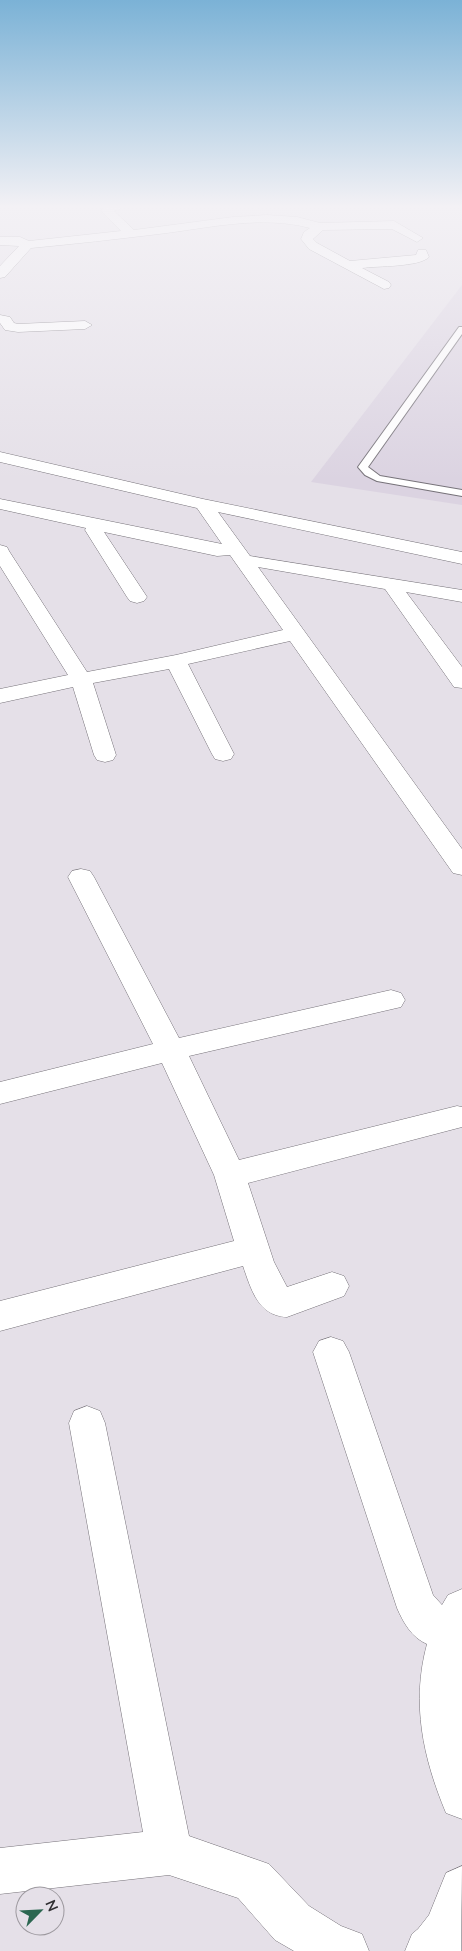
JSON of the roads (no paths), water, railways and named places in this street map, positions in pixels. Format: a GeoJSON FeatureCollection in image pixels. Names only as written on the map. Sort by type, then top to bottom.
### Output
{"type":"FeatureCollection","features":[{"type":"Feature","properties":{"kind":"street"},"geometry":{"type":"LineString","coordinates":[[0,319],[6,320],[10,327],[18,328],[85,325]]}},
{"type":"Feature","properties":{"kind":"street"},"geometry":{"type":"LineString","coordinates":[[0,444],[207,497],[462,558]]}},
{"type":"Feature","properties":{"kind":"street"},"geometry":{"type":"LineString","coordinates":[[0,457],[207,497],[462,542]]}},
{"type":"Feature","properties":{"kind":"street"},"geometry":{"type":"LineString","coordinates":[[207,497],[240,556],[462,867]]}},
{"type":"Feature","properties":{"kind":"street"},"geometry":{"type":"LineString","coordinates":[[0,504],[217,550],[254,561],[462,596]]}},
{"type":"Feature","properties":{"kind":"street"},"geometry":{"type":"LineString","coordinates":[[97,525],[94,530],[137,597]]}},
{"type":"Feature","properties":{"kind":"street"},"geometry":{"type":"LineString","coordinates":[[0,551],[81,679],[105,755]]}},
{"type":"Feature","properties":{"kind":"street"},"geometry":{"type":"LineString","coordinates":[[398,585],[394,590],[462,682]]}},
{"type":"Feature","properties":{"kind":"street"},"geometry":{"type":"LineString","coordinates":[[0,696],[176,661],[296,633]]}},
{"type":"Feature","properties":{"kind":"street"},"geometry":{"type":"LineString","coordinates":[[176,661],[223,754]]}},
{"type":"Feature","properties":{"kind":"street"},"geometry":{"type":"LineString","coordinates":[[80,877],[171,1050],[230,1175],[270,1292],[275,1299],[287,1302],[332,1286]]}},
{"type":"Feature","properties":{"kind":"street"},"geometry":{"type":"LineString","coordinates":[[0,1093],[171,1050],[391,1000]]}},
{"type":"Feature","properties":{"kind":"street"},"geometry":{"type":"LineString","coordinates":[[230,1175],[457,1117]]}},
{"type":"Feature","properties":{"kind":"street"},"geometry":{"type":"LineString","coordinates":[[0,1316],[254,1249]]}},
{"type":"Feature","properties":{"kind":"street"},"geometry":{"type":"LineString","coordinates":[[331,1352],[417,1608],[426,1620],[435,1627],[456,1621]]}},
{"type":"Feature","properties":{"kind":"street"},"geometry":{"type":"LineString","coordinates":[[86,1423],[169,1852]]}},
{"type":"Feature","properties":{"kind":"street"},"geometry":{"type":"LineString","coordinates":[[456,1621],[441,1673],[439,1706],[449,1756],[462,1797]]}},
{"type":"Feature","properties":{"kind":"street"},"geometry":{"type":"LineString","coordinates":[[0,1871],[169,1852],[253,1880],[292,1923],[327,1944],[345,1951]]}},
{"type":"Feature","properties":{"kind":"street"},"geometry":{"type":"LineString","coordinates":[[429,1951],[435,1948],[453,1916],[462,1889]]}},
{"type":"Feature","properties":{"kind":"lane"},"geometry":{"type":"LineString","coordinates":[[462,329],[364,467],[368,473],[378,478],[462,493]]}}]}
